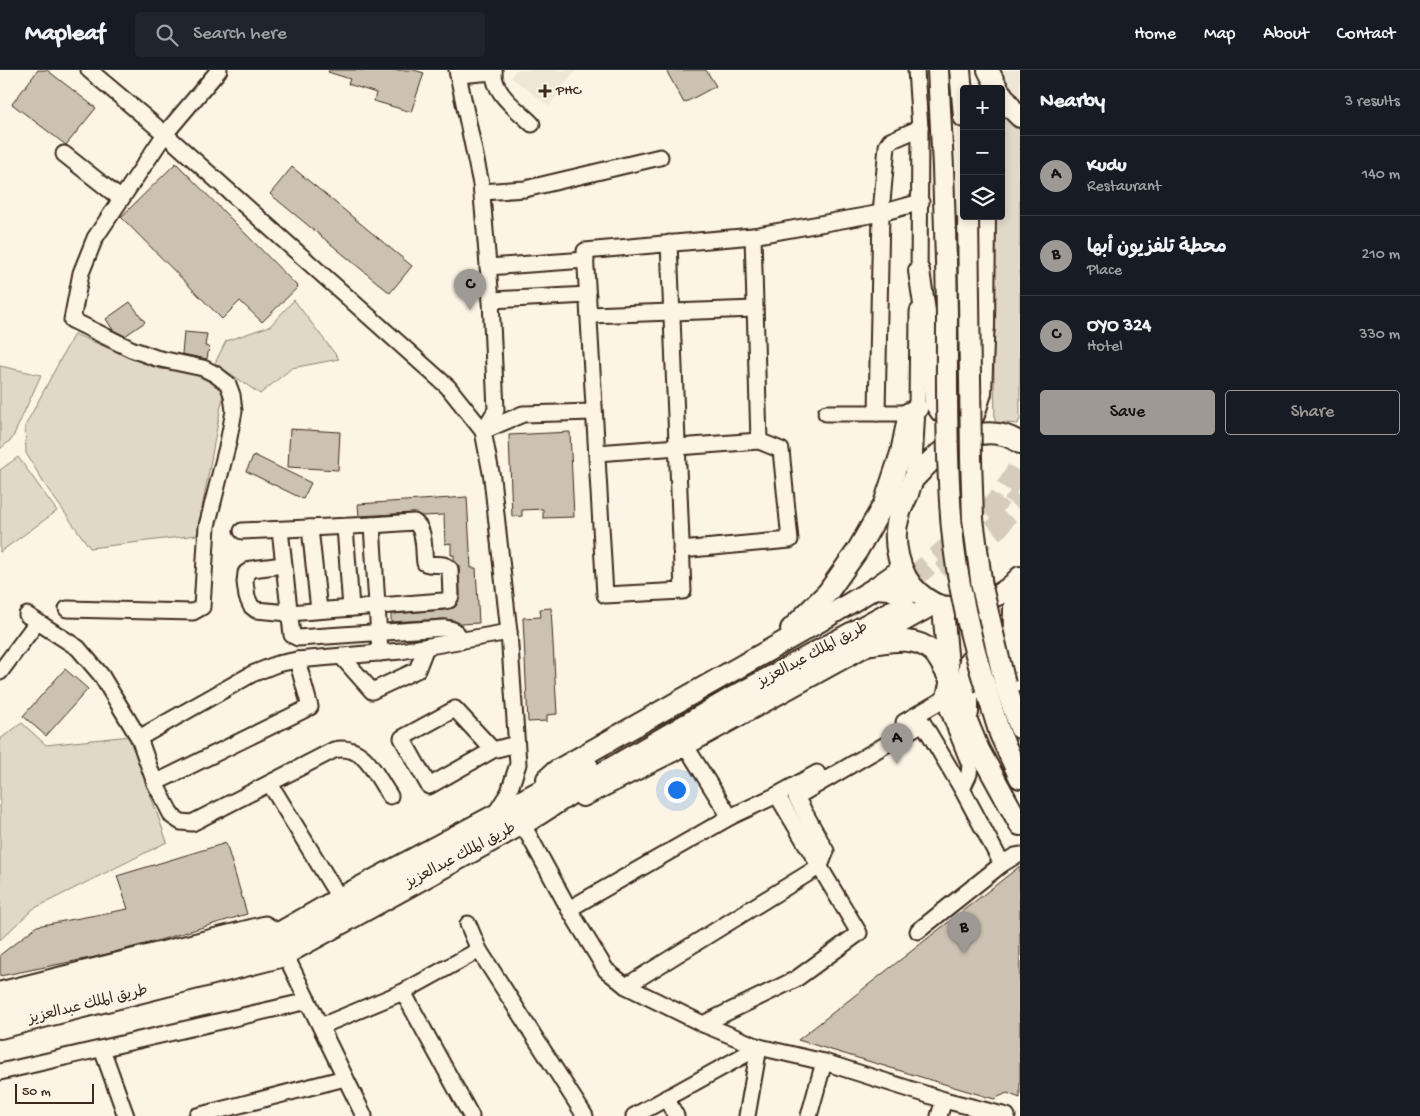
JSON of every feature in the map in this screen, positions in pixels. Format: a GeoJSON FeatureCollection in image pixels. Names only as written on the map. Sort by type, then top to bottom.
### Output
{"type":"FeatureCollection","features":[{"type":"Feature","properties":{"kind":"highway","name":"طريق الملك عبدالعزيز"},"geometry":{"type":"LineString","coordinates":[[282,943],[523,815],[583,769],[888,606]]}},
{"type":"Feature","properties":{"kind":"highway","name":"طريق الملك عبدالعزيز"},"geometry":{"type":"LineString","coordinates":[[282,943],[340,899],[493,817],[523,815]]}},
{"type":"Feature","properties":{"kind":"highway","name":"طريق الملك عبدالعزيز"},"geometry":{"type":"LineString","coordinates":[[0,1028],[51,1004],[272,938],[282,943]]}},
{"type":"Feature","properties":{"kind":"highway"},"geometry":{"type":"LineString","coordinates":[[0,1002],[51,1004]]}},
{"type":"Feature","properties":{"kind":"highway","name":"طريق الملك عبدالعزيز"},"geometry":{"type":"LineString","coordinates":[[0,1007],[51,1004]]}},
{"type":"Feature","properties":{"kind":"highway"},"geometry":{"type":"LineString","coordinates":[[0,1035],[51,1004]]}},
{"type":"Feature","properties":{"kind":"main road"},"geometry":{"type":"LineString","coordinates":[[938,70],[946,230],[950,502],[955,552],[974,651],[1004,685]]}},
{"type":"Feature","properties":{"kind":"main road"},"geometry":{"type":"LineString","coordinates":[[960,70],[961,85]]}},
{"type":"Feature","properties":{"kind":"main road"},"geometry":{"type":"LineString","coordinates":[[979,70],[980,85]]}},
{"type":"Feature","properties":{"kind":"main road"},"geometry":{"type":"LineString","coordinates":[[988,70],[996,85]]}},
{"type":"Feature","properties":{"kind":"main road"},"geometry":{"type":"LineString","coordinates":[[1005,99],[1020,116]]}},
{"type":"Feature","properties":{"kind":"main road"},"geometry":{"type":"LineString","coordinates":[[968,220],[973,519],[982,587],[1004,685],[1020,728]]}},
{"type":"Feature","properties":{"kind":"main road"},"geometry":{"type":"LineString","coordinates":[[985,220],[985,433]]}},
{"type":"Feature","properties":{"kind":"main road"},"geometry":{"type":"LineString","coordinates":[[919,271],[933,364],[935,403],[941,412],[958,418],[974,415],[980,392],[984,316]]}},
{"type":"Feature","properties":{"kind":"main road"},"geometry":{"type":"LineString","coordinates":[[762,654],[799,622],[828,592],[857,551],[884,504],[913,411]]}},
{"type":"Feature","properties":{"kind":"main road"},"geometry":{"type":"LineString","coordinates":[[949,677],[938,606],[913,588],[902,569],[896,538],[898,517],[913,480],[934,457],[954,443],[973,435],[985,433],[1017,436]]}},
{"type":"Feature","properties":{"kind":"main road"},"geometry":{"type":"LineString","coordinates":[[867,645],[888,606],[902,569]]}},
{"type":"Feature","properties":{"kind":"main road"},"geometry":{"type":"LineString","coordinates":[[523,815],[556,771],[762,654],[888,606],[960,607],[991,600],[1018,579]]}},
{"type":"Feature","properties":{"kind":"main road"},"geometry":{"type":"LineString","coordinates":[[1018,579],[1013,609],[1013,634],[1020,668]]}},
{"type":"Feature","properties":{"kind":"main road"},"geometry":{"type":"LineString","coordinates":[[523,815],[571,802],[685,745],[867,645],[896,640],[914,641],[933,651],[949,677],[978,750],[1020,825]]}},
{"type":"Feature","properties":{"kind":"main road"},"geometry":{"type":"LineString","coordinates":[[968,724],[968,674],[970,661],[989,654],[1001,653],[1014,670],[1004,685],[1000,734],[1020,778]]}},
{"type":"Feature","properties":{"kind":"street"},"geometry":{"type":"LineString","coordinates":[[89,70],[165,134],[448,387],[484,431],[492,478],[509,632],[518,764],[509,792],[493,817]]}},
{"type":"Feature","properties":{"kind":"street"},"geometry":{"type":"LineString","coordinates":[[67,609],[193,612],[202,607],[207,526],[234,410],[228,384],[203,368],[156,358],[139,352],[72,320],[81,273],[94,238],[165,134],[219,70]]}},
{"type":"Feature","properties":{"kind":"street"},"geometry":{"type":"LineString","coordinates":[[913,480],[913,411],[921,202],[920,128],[916,70]]}},
{"type":"Feature","properties":{"kind":"street"},"geometry":{"type":"LineString","coordinates":[[484,431],[496,410],[491,300],[482,192],[457,72],[494,71],[494,80],[498,90],[532,124]]}},
{"type":"Feature","properties":{"kind":"street"},"geometry":{"type":"LineString","coordinates":[[877,413],[881,213],[887,146],[890,141],[920,128]]}},
{"type":"Feature","properties":{"kind":"street"},"geometry":{"type":"LineString","coordinates":[[64,154],[121,200]]}},
{"type":"Feature","properties":{"kind":"street"},"geometry":{"type":"LineString","coordinates":[[482,192],[525,189],[660,157]]}},
{"type":"Feature","properties":{"kind":"street"},"geometry":{"type":"LineString","coordinates":[[669,243],[683,591],[605,595],[585,251],[669,243],[753,236],[881,213],[921,202]]}},
{"type":"Feature","properties":{"kind":"street"},"geometry":{"type":"LineString","coordinates":[[753,236],[759,441]]}},
{"type":"Feature","properties":{"kind":"street"},"geometry":{"type":"LineString","coordinates":[[488,267],[586,260]]}},
{"type":"Feature","properties":{"kind":"street"},"geometry":{"type":"LineString","coordinates":[[491,300],[588,295]]}},
{"type":"Feature","properties":{"kind":"street"},"geometry":{"type":"LineString","coordinates":[[589,315],[755,309]]}},
{"type":"Feature","properties":{"kind":"street"},"geometry":{"type":"LineString","coordinates":[[826,413],[913,411]]}},
{"type":"Feature","properties":{"kind":"street"},"geometry":{"type":"LineString","coordinates":[[484,431],[523,414],[594,412]]}},
{"type":"Feature","properties":{"kind":"street"},"geometry":{"type":"LineString","coordinates":[[597,453],[759,441],[782,450],[790,540],[681,550]]}},
{"type":"Feature","properties":{"kind":"street"},"geometry":{"type":"LineString","coordinates":[[242,532],[414,522],[421,529],[425,563],[429,565],[443,564],[450,569],[451,596],[449,600],[289,613],[256,610],[251,606],[247,597],[246,574],[252,569],[283,565]]}},
{"type":"Feature","properties":{"kind":"street"},"geometry":{"type":"LineString","coordinates":[[372,525],[380,653]]}},
{"type":"Feature","properties":{"kind":"street"},"geometry":{"type":"LineString","coordinates":[[345,527],[351,608]]}},
{"type":"Feature","properties":{"kind":"street"},"geometry":{"type":"LineString","coordinates":[[310,528],[319,610]]}},
{"type":"Feature","properties":{"kind":"street"},"geometry":{"type":"LineString","coordinates":[[280,530],[292,635],[298,638],[444,628],[454,630],[459,635],[461,641]]}},
{"type":"Feature","properties":{"kind":"street"},"geometry":{"type":"LineString","coordinates":[[0,672],[32,618],[78,648],[101,675],[139,738],[155,784],[172,816],[181,822],[192,823],[334,750],[345,748],[353,749],[362,754],[390,796]]}},
{"type":"Feature","properties":{"kind":"street"},"geometry":{"type":"LineString","coordinates":[[139,738],[252,674],[277,664],[297,660],[426,647],[509,632]]}},
{"type":"Feature","properties":{"kind":"street"},"geometry":{"type":"LineString","coordinates":[[341,656],[372,691],[417,670],[426,647]]}},
{"type":"Feature","properties":{"kind":"street"},"geometry":{"type":"LineString","coordinates":[[155,784],[310,707],[297,660]]}},
{"type":"Feature","properties":{"kind":"street"},"geometry":{"type":"LineString","coordinates":[[949,677],[944,699],[970,765],[969,774],[962,789]]}},
{"type":"Feature","properties":{"kind":"street"},"geometry":{"type":"LineString","coordinates":[[569,910],[730,817],[777,795],[944,699]]}},
{"type":"Feature","properties":{"kind":"street"},"geometry":{"type":"LineString","coordinates":[[494,750],[455,709],[402,738],[429,786],[494,750],[516,744]]}},
{"type":"Feature","properties":{"kind":"street"},"geometry":{"type":"LineString","coordinates":[[626,986],[820,866],[826,851],[796,797],[923,723],[962,789],[1002,864]]}},
{"type":"Feature","properties":{"kind":"street"},"geometry":{"type":"LineString","coordinates":[[685,745],[730,817]]}},
{"type":"Feature","properties":{"kind":"street"},"geometry":{"type":"LineString","coordinates":[[270,784],[340,899]]}},
{"type":"Feature","properties":{"kind":"street"},"geometry":{"type":"LineString","coordinates":[[703,1024],[796,979],[859,933],[777,795]]}},
{"type":"Feature","properties":{"kind":"street"},"geometry":{"type":"LineString","coordinates":[[523,815],[569,910],[606,970],[626,986],[703,1024],[759,1047],[824,1062],[944,1100],[1007,1116]]}},
{"type":"Feature","properties":{"kind":"street"},"geometry":{"type":"LineString","coordinates":[[918,931],[1002,864],[1020,855]]}},
{"type":"Feature","properties":{"kind":"street"},"geometry":{"type":"LineString","coordinates":[[0,990],[265,924],[282,943],[364,1116]]}},
{"type":"Feature","properties":{"kind":"street"},"geometry":{"type":"LineString","coordinates":[[468,924],[479,950],[585,1116]]}},
{"type":"Feature","properties":{"kind":"street"},"geometry":{"type":"LineString","coordinates":[[320,1026],[403,992],[479,950]]}},
{"type":"Feature","properties":{"kind":"street"},"geometry":{"type":"LineString","coordinates":[[403,992],[471,1116]]}},
{"type":"Feature","properties":{"kind":"street"},"geometry":{"type":"LineString","coordinates":[[0,1072],[308,1001]]}},
{"type":"Feature","properties":{"kind":"street"},"geometry":{"type":"LineString","coordinates":[[634,1116],[759,1047]]}},
{"type":"Feature","properties":{"kind":"street"},"geometry":{"type":"LineString","coordinates":[[747,1116],[759,1047]]}},
{"type":"Feature","properties":{"kind":"street"},"geometry":{"type":"LineString","coordinates":[[102,1049],[126,1116]]}},
{"type":"Feature","properties":{"kind":"street"},"geometry":{"type":"LineString","coordinates":[[809,1116],[824,1062]]}},
{"type":"Feature","properties":{"kind":"street"},"geometry":{"type":"LineString","coordinates":[[197,1116],[345,1078]]}},
{"type":"Feature","properties":{"kind":"street"},"geometry":{"type":"LineString","coordinates":[[666,1098],[676,1116]]}},
{"type":"Feature","properties":{"kind":"street"},"geometry":{"type":"LineString","coordinates":[[939,1116],[944,1100]]}},
{"type":"Feature","properties":{"kind":"shaded area","name":"PHC"},"geometry":{"type":"Polygon","coordinates":[[[516,70],[576,70],[549,106],[511,77],[516,70]]]}},
{"type":"Feature","properties":{"kind":"shaded area"},"geometry":{"type":"Polygon","coordinates":[[[993,70],[1020,70],[1020,100],[1005,90],[1005,85],[998,85],[993,70]]]}},
{"type":"Feature","properties":{"kind":"shaded area"},"geometry":{"type":"Polygon","coordinates":[[[1005,110],[1020,126],[1020,419],[1018,424],[995,422],[991,220],[1005,220],[1005,110]]]}},
{"type":"Feature","properties":{"kind":"shaded area"},"geometry":{"type":"Polygon","coordinates":[[[294,300],[339,359],[292,368],[260,394],[215,363],[226,341],[270,326],[294,300]]]}},
{"type":"Feature","properties":{"kind":"shaded area"},"geometry":{"type":"Polygon","coordinates":[[[74,334],[160,369],[191,372],[224,390],[197,535],[90,548],[45,485],[26,453],[25,426],[74,334]]]}},
{"type":"Feature","properties":{"kind":"shaded area"},"geometry":{"type":"Polygon","coordinates":[[[0,366],[41,375],[12,439],[0,449],[0,366]]]}},
{"type":"Feature","properties":{"kind":"shaded area"},"geometry":{"type":"Polygon","coordinates":[[[18,457],[57,511],[0,552],[0,470],[18,457]]]}},
{"type":"Feature","properties":{"kind":"shaded area"},"geometry":{"type":"Polygon","coordinates":[[[22,723],[46,745],[130,736],[167,842],[33,909],[0,940],[0,739],[22,723]]]}},
{"type":"Feature","properties":{"kind":"building"},"geometry":{"type":"Polygon","coordinates":[[[38,70],[47,70],[96,108],[66,145],[12,104],[38,70]]]}},
{"type":"Feature","properties":{"kind":"building"},"geometry":{"type":"Polygon","coordinates":[[[329,70],[414,70],[424,73],[411,112],[374,101],[376,93],[348,84],[350,79],[328,72],[329,70]]]}},
{"type":"Feature","properties":{"kind":"building"},"geometry":{"type":"Polygon","coordinates":[[[666,70],[706,70],[716,86],[684,103],[666,70]]]}},
{"type":"Feature","properties":{"kind":"building"},"geometry":{"type":"Polygon","coordinates":[[[176,163],[298,287],[262,322],[240,301],[222,319],[121,217],[176,163]]]}},
{"type":"Feature","properties":{"kind":"building"},"geometry":{"type":"Polygon","coordinates":[[[292,167],[412,266],[390,293],[270,194],[292,167]]]}},
{"type":"Feature","properties":{"kind":"building"},"geometry":{"type":"Polygon","coordinates":[[[130,302],[145,322],[125,336],[113,330],[106,319],[130,302]]]}},
{"type":"Feature","properties":{"kind":"building"},"geometry":{"type":"Polygon","coordinates":[[[184,332],[207,334],[205,346],[209,347],[207,359],[182,354],[184,332]]]}},
{"type":"Feature","properties":{"kind":"building"},"geometry":{"type":"Polygon","coordinates":[[[290,429],[340,432],[338,470],[288,467],[290,429]]]}},
{"type":"Feature","properties":{"kind":"building"},"geometry":{"type":"Polygon","coordinates":[[[570,432],[574,517],[543,518],[543,509],[522,510],[522,516],[512,517],[509,435],[570,432]]]}},
{"type":"Feature","properties":{"kind":"building"},"geometry":{"type":"Polygon","coordinates":[[[254,455],[311,483],[303,499],[246,471],[254,455]]]}},
{"type":"Feature","properties":{"kind":"building"},"geometry":{"type":"Polygon","coordinates":[[[467,497],[471,568],[476,568],[479,623],[461,624],[453,620],[444,619],[391,622],[391,614],[444,610],[455,607],[460,596],[459,565],[454,560],[454,555],[451,555],[451,543],[445,544],[444,515],[422,516],[413,513],[359,516],[358,504],[467,497]]]}},
{"type":"Feature","properties":{"kind":"building"},"geometry":{"type":"Polygon","coordinates":[[[551,608],[557,714],[547,715],[547,721],[528,722],[523,618],[541,617],[540,609],[551,608]]]}},
{"type":"Feature","properties":{"kind":"building"},"geometry":{"type":"Polygon","coordinates":[[[65,669],[88,689],[46,736],[23,716],[65,669]]]}},
{"type":"Feature","properties":{"kind":"building"},"geometry":{"type":"Polygon","coordinates":[[[226,843],[247,914],[95,957],[0,976],[0,955],[37,926],[128,909],[117,876],[226,843]]]}},
{"type":"Feature","properties":{"kind":"building"},"geometry":{"type":"Polygon","coordinates":[[[1020,866],[1020,1098],[1007,1093],[994,1099],[798,1040],[1020,866]]]}},
{"type":"Feature","properties":{"kind":"tunnel"},"geometry":{"type":"LineString","coordinates":[[886,601],[984,517],[1004,492],[1020,466]]}},
{"type":"Feature","properties":{"kind":"tunnel"},"geometry":{"type":"LineString","coordinates":[[942,573],[999,526],[1020,496]]}},
{"type":"Feature","properties":{"kind":"place","name":"PHC"},"geometry":{"type":"Point","coordinates":[545,91]}},
{"type":"Feature","properties":{"kind":"place","name":"OYO 324"},"geometry":{"type":"Point","coordinates":[470,310]}},
{"type":"Feature","properties":{"kind":"place","name":"Kudu"},"geometry":{"type":"Point","coordinates":[897,764]}},
{"type":"Feature","properties":{"kind":"place","name":"محطة تلفزيون أبها"},"geometry":{"type":"Point","coordinates":[964,953]}}]}
